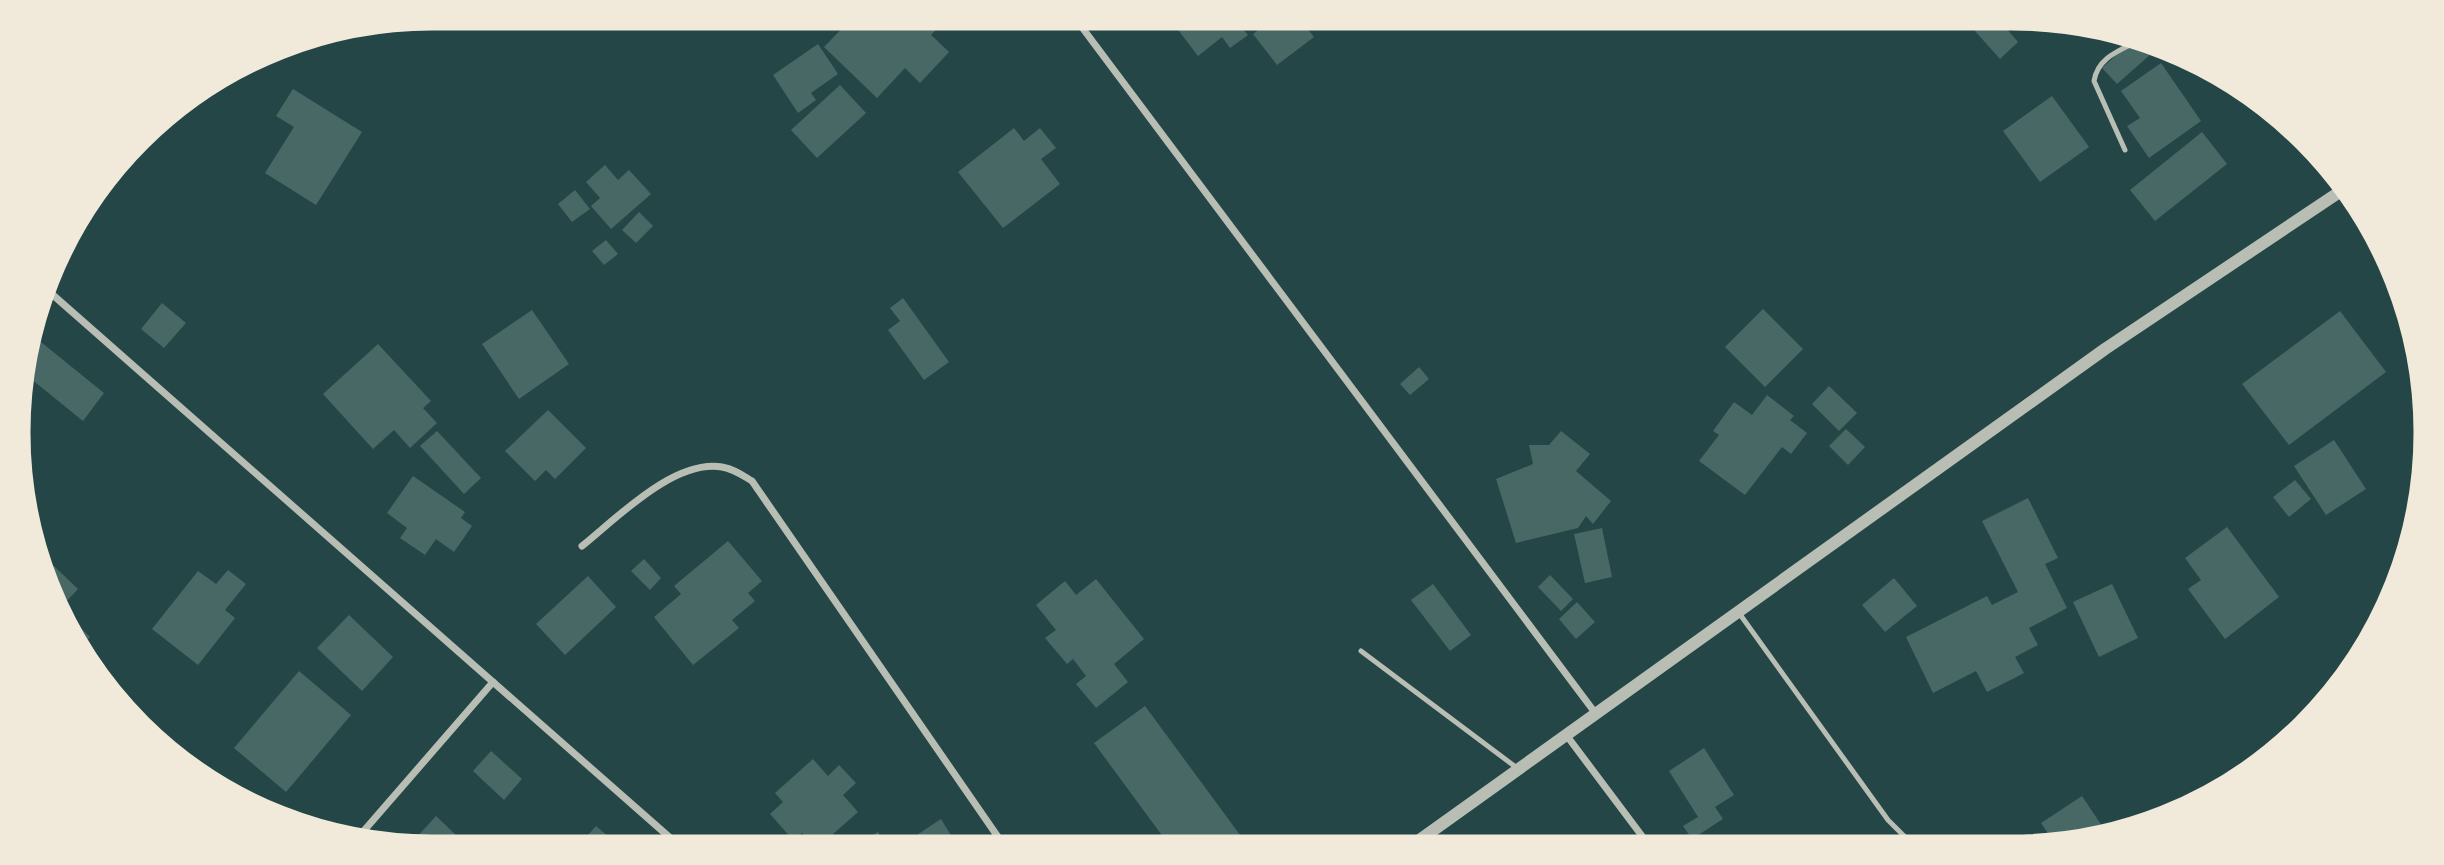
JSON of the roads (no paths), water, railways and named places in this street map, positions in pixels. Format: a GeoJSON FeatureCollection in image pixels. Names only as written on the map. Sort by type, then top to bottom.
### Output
{"type":"FeatureCollection","features":[{"type":"Feature","properties":{"kind":"street"},"geometry":{"type":"LineString","coordinates":[[1081,26],[1597,714]]}},
{"type":"Feature","properties":{"kind":"street"},"geometry":{"type":"LineString","coordinates":[[1421,839],[2105,349],[2339,192]]}},
{"type":"Feature","properties":{"kind":"street"},"geometry":{"type":"LineString","coordinates":[[51,293],[671,839]]}},
{"type":"Feature","properties":{"kind":"street"},"geometry":{"type":"LineString","coordinates":[[582,546],[641,499],[679,475],[701,468],[720,467],[737,471],[752,481],[999,839]]}},
{"type":"Feature","properties":{"kind":"street"},"geometry":{"type":"LineString","coordinates":[[362,832],[492,682]]}},
{"type":"Feature","properties":{"kind":"street"},"geometry":{"type":"LineString","coordinates":[[1567,736],[1644,839]]}},
{"type":"Feature","properties":{"kind":"lane"},"geometry":{"type":"LineString","coordinates":[[2125,150],[2094,81],[2096,69],[2104,60],[2132,45]]}},
{"type":"Feature","properties":{"kind":"lane"},"geometry":{"type":"LineString","coordinates":[[1739,613],[1888,820],[1907,839]]}},
{"type":"Feature","properties":{"kind":"lane"},"geometry":{"type":"LineString","coordinates":[[1361,651],[1519,770]]}}]}
